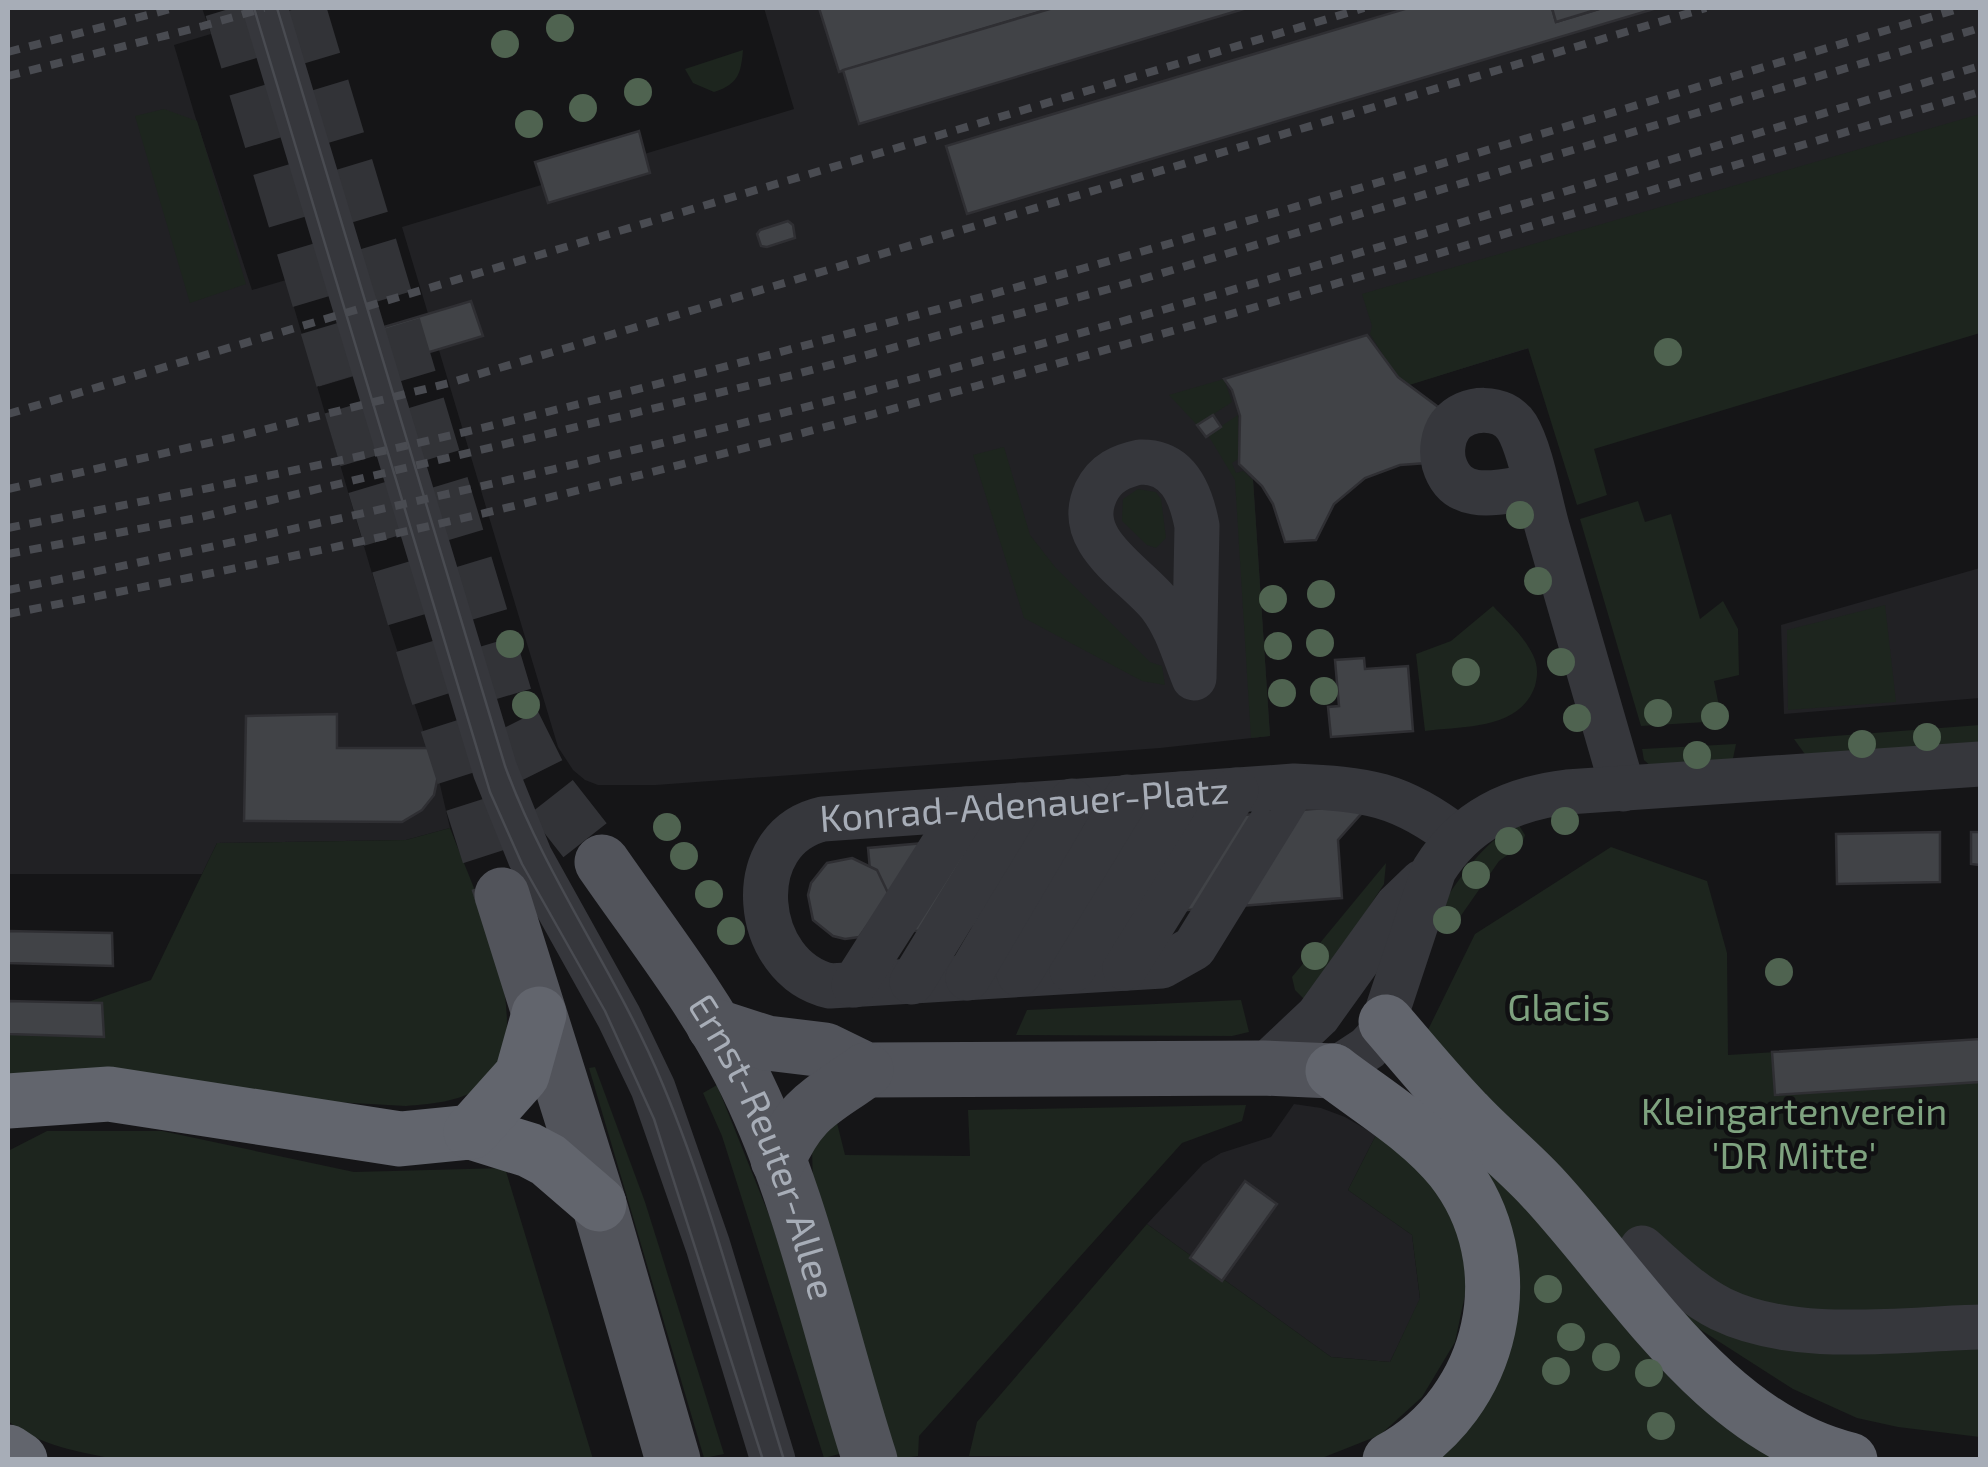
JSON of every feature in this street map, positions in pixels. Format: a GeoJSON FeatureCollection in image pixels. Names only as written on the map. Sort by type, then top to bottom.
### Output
{"type":"FeatureCollection","features":[{"type":"Feature","properties":{"kind":"highway"},"geometry":{"type":"LineString","coordinates":[[471,1132],[522,1076],[539,1014]]}},
{"type":"Feature","properties":{"kind":"highway"},"geometry":{"type":"LineString","coordinates":[[1386,1022],[1468,1115],[1541,1186],[1685,1354],[1748,1412],[1784,1435],[1850,1460]]}},
{"type":"Feature","properties":{"kind":"highway"},"geometry":{"type":"LineString","coordinates":[[1334,1071],[1378,1079],[1468,1115]]}},
{"type":"Feature","properties":{"kind":"highway"},"geometry":{"type":"LineString","coordinates":[[1334,1071],[1435,1151],[1450,1168],[1480,1214],[1494,1270],[1489,1329],[1475,1371],[1457,1402],[1433,1430],[1390,1460]]}},
{"type":"Feature","properties":{"kind":"highway"},"geometry":{"type":"LineString","coordinates":[[8,1128],[42,1113],[110,1094]]}},
{"type":"Feature","properties":{"kind":"highway"},"geometry":{"type":"LineString","coordinates":[[8,1101],[110,1094],[400,1140],[471,1132],[548,1160],[600,1204]]}},
{"type":"Feature","properties":{"kind":"highway"},"geometry":{"type":"LineString","coordinates":[[8,1452],[20,1460]]}},
{"type":"Feature","properties":{"kind":"main road","name":"Ernst-Reuter-Allee"},"geometry":{"type":"LineString","coordinates":[[602,862],[714,1026],[740,1071],[778,1160],[870,1460]]}},
{"type":"Feature","properties":{"kind":"main road"},"geometry":{"type":"LineString","coordinates":[[502,895],[600,1204],[673,1460]]}},
{"type":"Feature","properties":{"kind":"main road"},"geometry":{"type":"LineString","coordinates":[[714,1026],[767,1043],[824,1050],[866,1070],[1334,1071]]}},
{"type":"Feature","properties":{"kind":"main road"},"geometry":{"type":"LineString","coordinates":[[778,1160],[800,1119],[812,1106],[866,1070]]}},
{"type":"Feature","properties":{"kind":"street"},"geometry":{"type":"LineString","coordinates":[[265,8],[495,770],[530,857],[619,1016],[653,1088],[708,1246],[773,1460]]}},
{"type":"Feature","properties":{"kind":"street"},"geometry":{"type":"LineString","coordinates":[[1536,486],[1623,788]]}},
{"type":"Feature","properties":{"kind":"street"},"geometry":{"type":"LineString","coordinates":[[1263,1068],[1289,1047],[1334,997],[1397,906],[1493,812],[1554,794],[1980,764]]}},
{"type":"Feature","properties":{"kind":"street","name":"Konrad-Adenauer-Platz"},"geometry":{"type":"LineString","coordinates":[[1294,786],[1194,948],[1162,966],[830,986],[798,974],[782,955],[771,928],[766,902],[768,876],[782,842],[796,829],[823,819],[1294,786],[1372,792],[1426,812],[1446,854]]}},
{"type":"Feature","properties":{"kind":"street"},"geometry":{"type":"LineString","coordinates":[[1124,968],[1236,790]]}},
{"type":"Feature","properties":{"kind":"street"},"geometry":{"type":"LineString","coordinates":[[1072,970],[1181,794]]}},
{"type":"Feature","properties":{"kind":"street"},"geometry":{"type":"LineString","coordinates":[[1019,974],[1127,798]]}},
{"type":"Feature","properties":{"kind":"street"},"geometry":{"type":"LineString","coordinates":[[968,978],[1072,801]]}},
{"type":"Feature","properties":{"kind":"street"},"geometry":{"type":"LineString","coordinates":[[912,982],[1020,805]]}},
{"type":"Feature","properties":{"kind":"street"},"geometry":{"type":"LineString","coordinates":[[854,985],[966,809]]}},
{"type":"Feature","properties":{"kind":"street"},"geometry":{"type":"LineString","coordinates":[[1334,1071],[1368,1048],[1386,1022],[1446,854]]}},
{"type":"Feature","properties":{"kind":"street"},"geometry":{"type":"LineString","coordinates":[[1334,997],[1334,1071]]}},
{"type":"Feature","properties":{"kind":"street"},"geometry":{"type":"LineString","coordinates":[[1642,1248],[1700,1296],[1761,1323],[1814,1331],[1980,1327]]}},
{"type":"Feature","properties":{"kind":"shaded area"},"geometry":{"type":"Polygon","coordinates":[[[8,8],[202,8],[211,34],[174,45],[195,116],[252,290],[286,280],[371,570],[438,776],[450,828],[406,840],[217,843],[202,874],[8,874],[8,8]]]}},
{"type":"Feature","properties":{"kind":"shaded area"},"geometry":{"type":"Polygon","coordinates":[[[764,8],[1980,8],[1980,333],[1559,339],[1250,433],[1270,736],[1160,748],[656,785],[598,785],[573,770],[558,747],[402,227],[794,109],[764,8]]]}},
{"type":"Feature","properties":{"kind":"shaded area"},"geometry":{"type":"Polygon","coordinates":[[[1980,568],[1980,698],[1784,714],[1781,625],[1980,568]]]}},
{"type":"Feature","properties":{"kind":"shaded area"},"geometry":{"type":"Polygon","coordinates":[[[1294,1104],[1345,1117],[1376,1135],[1348,1190],[1412,1235],[1420,1299],[1390,1362],[1331,1357],[1147,1224],[1203,1164],[1221,1153],[1271,1137],[1294,1104]]]}},
{"type":"Feature","properties":{"kind":"green space"},"geometry":{"type":"Polygon","coordinates":[[[743,50],[737,77],[714,92],[693,83],[685,69],[743,50]]]}},
{"type":"Feature","properties":{"kind":"green space"},"geometry":{"type":"Polygon","coordinates":[[[164,109],[197,121],[246,284],[190,303],[135,116],[164,109]]]}},
{"type":"Feature","properties":{"kind":"green space"},"geometry":{"type":"Polygon","coordinates":[[[1980,114],[1980,333],[1594,449],[1607,495],[1577,505],[1528,348],[1403,387],[1370,334],[1372,326],[1362,294],[1980,114]]]}},
{"type":"Feature","properties":{"kind":"green space"},"geometry":{"type":"Polygon","coordinates":[[[1224,379],[1232,402],[1197,425],[1169,395],[1224,379]]]}},
{"type":"Feature","properties":{"kind":"green space"},"geometry":{"type":"Polygon","coordinates":[[[1238,415],[1238,459],[1232,463],[1236,473],[1243,471],[1253,480],[1270,736],[1251,738],[1235,480],[1208,435],[1238,415]]]}},
{"type":"Feature","properties":{"kind":"green space"},"geometry":{"type":"Polygon","coordinates":[[[1004,447],[1030,535],[1055,567],[1150,662],[1162,666],[1165,685],[1142,681],[1024,618],[973,455],[1004,447]]]}},
{"type":"Feature","properties":{"kind":"green space"},"geometry":{"type":"Polygon","coordinates":[[[1138,489],[1156,492],[1161,499],[1166,538],[1156,548],[1147,545],[1122,521],[1123,499],[1138,489]]]}},
{"type":"Feature","properties":{"kind":"green space"},"geometry":{"type":"Polygon","coordinates":[[[1638,501],[1645,522],[1671,514],[1700,619],[1723,601],[1738,629],[1739,675],[1714,681],[1722,721],[1641,726],[1580,519],[1638,501]]]}},
{"type":"Feature","properties":{"kind":"green space"},"geometry":{"type":"Polygon","coordinates":[[[1885,605],[1896,702],[1788,710],[1787,630],[1885,605]]]}},
{"type":"Feature","properties":{"kind":"green space"},"geometry":{"type":"Polygon","coordinates":[[[1493,606],[1520,635],[1535,659],[1536,682],[1528,700],[1517,711],[1489,723],[1425,731],[1416,654],[1451,641],[1493,606]]]}},
{"type":"Feature","properties":{"kind":"green space"},"geometry":{"type":"Polygon","coordinates":[[[1980,725],[1980,745],[1807,757],[1794,739],[1980,725]]]}},
{"type":"Feature","properties":{"kind":"green space"},"geometry":{"type":"Polygon","coordinates":[[[1736,744],[1732,763],[1654,769],[1644,760],[1642,749],[1736,744]]]}},
{"type":"Feature","properties":{"kind":"green space"},"geometry":{"type":"Polygon","coordinates":[[[1518,824],[1525,835],[1522,845],[1499,861],[1453,927],[1442,929],[1436,913],[1462,875],[1482,852],[1518,824]]]}},
{"type":"Feature","properties":{"kind":"green space"},"geometry":{"type":"Polygon","coordinates":[[[450,828],[487,924],[506,999],[506,1034],[499,1064],[472,1092],[406,1106],[8,1084],[8,1030],[151,980],[217,843],[406,840],[450,828]]]}},
{"type":"Feature","properties":{"kind":"green space","name":"Glacis"},"geometry":{"type":"Polygon","coordinates":[[[1611,847],[1707,881],[1727,953],[1728,1055],[1980,1039],[1980,1437],[1857,1418],[1793,1389],[1690,1323],[1424,1038],[1475,934],[1611,847]]]}},
{"type":"Feature","properties":{"kind":"green space"},"geometry":{"type":"Polygon","coordinates":[[[1386,863],[1384,884],[1307,1002],[1295,990],[1292,977],[1386,863]]]}},
{"type":"Feature","properties":{"kind":"green space"},"geometry":{"type":"Polygon","coordinates":[[[1241,1000],[1249,1032],[1232,1036],[1016,1035],[1027,1010],[1241,1000]]]}},
{"type":"Feature","properties":{"kind":"green space"},"geometry":{"type":"Polygon","coordinates":[[[595,1067],[645,1202],[724,1454],[704,1458],[589,1068],[595,1067]]]}},
{"type":"Feature","properties":{"kind":"green space"},"geometry":{"type":"Polygon","coordinates":[[[717,1085],[771,1220],[843,1453],[824,1458],[722,1136],[703,1093],[717,1085]]]}},
{"type":"Feature","properties":{"kind":"green space"},"geometry":{"type":"Polygon","coordinates":[[[1246,1105],[1242,1121],[1182,1143],[919,1436],[918,1456],[895,1459],[813,1185],[812,1148],[836,1119],[845,1155],[970,1156],[968,1110],[1246,1105]]]}},
{"type":"Feature","properties":{"kind":"green space"},"geometry":{"type":"Polygon","coordinates":[[[47,1131],[162,1131],[354,1172],[505,1168],[593,1459],[119,1460],[61,1447],[20,1430],[8,1421],[8,1151],[47,1131]]]}},
{"type":"Feature","properties":{"kind":"green space"},"geometry":{"type":"Polygon","coordinates":[[[1376,1135],[1423,1173],[1447,1207],[1461,1240],[1469,1276],[1455,1342],[1422,1397],[1380,1435],[1322,1458],[969,1456],[977,1422],[1147,1224],[1331,1357],[1390,1362],[1420,1298],[1412,1235],[1348,1190],[1376,1135]]]}},
{"type":"Feature","properties":{"kind":"green space"},"geometry":{"type":"Polygon","coordinates":[[[1476,1157],[1811,1460],[1428,1460],[1462,1427],[1476,1157]]]}},
{"type":"Feature","properties":{"kind":"building"},"geometry":{"type":"Polygon","coordinates":[[[819,8],[1053,8],[839,72],[819,8]]]}},
{"type":"Feature","properties":{"kind":"building"},"geometry":{"type":"Polygon","coordinates":[[[1053,8],[1247,8],[859,124],[843,70],[1053,8]]]}},
{"type":"Feature","properties":{"kind":"building"},"geometry":{"type":"Polygon","coordinates":[[[1408,8],[1552,8],[1556,22],[1602,8],[1657,8],[967,214],[946,146],[1408,8]]]}},
{"type":"Feature","properties":{"kind":"building"},"geometry":{"type":"Polygon","coordinates":[[[1552,8],[1602,8],[1556,22],[1552,8]]]}},
{"type":"Feature","properties":{"kind":"building"},"geometry":{"type":"Polygon","coordinates":[[[639,131],[650,173],[548,203],[535,162],[639,131]]]}},
{"type":"Feature","properties":{"kind":"building"},"geometry":{"type":"Polygon","coordinates":[[[788,221],[793,225],[795,238],[761,246],[757,234],[760,230],[788,221]]]}},
{"type":"Feature","properties":{"kind":"building"},"geometry":{"type":"Polygon","coordinates":[[[471,301],[483,336],[320,385],[310,349],[471,301]]]}},
{"type":"Feature","properties":{"kind":"building"},"geometry":{"type":"Polygon","coordinates":[[[1367,335],[1398,377],[1445,412],[1427,463],[1400,465],[1365,478],[1334,504],[1316,540],[1285,542],[1273,504],[1262,486],[1239,464],[1240,416],[1224,379],[1367,335]]]}},
{"type":"Feature","properties":{"kind":"building"},"geometry":{"type":"Polygon","coordinates":[[[1213,415],[1221,427],[1206,437],[1197,425],[1213,415]]]}},
{"type":"Feature","properties":{"kind":"building"},"geometry":{"type":"Polygon","coordinates":[[[1364,658],[1365,669],[1408,666],[1413,731],[1331,737],[1328,707],[1339,706],[1335,660],[1364,658]]]}},
{"type":"Feature","properties":{"kind":"building"},"geometry":{"type":"Polygon","coordinates":[[[337,714],[337,748],[429,748],[438,776],[434,795],[422,810],[402,822],[244,821],[246,716],[337,714]]]}},
{"type":"Feature","properties":{"kind":"building"},"geometry":{"type":"Polygon","coordinates":[[[1370,804],[1338,840],[1342,898],[876,934],[868,848],[1370,804]]]}},
{"type":"Feature","properties":{"kind":"building"},"geometry":{"type":"Polygon","coordinates":[[[1940,832],[1940,882],[1837,884],[1836,834],[1940,832]]]}},
{"type":"Feature","properties":{"kind":"building"},"geometry":{"type":"Polygon","coordinates":[[[1971,832],[1980,832],[1980,865],[1971,864],[1971,832]]]}},
{"type":"Feature","properties":{"kind":"building"},"geometry":{"type":"Polygon","coordinates":[[[852,858],[877,870],[889,895],[859,937],[845,939],[833,936],[813,920],[808,895],[811,883],[827,863],[852,858]]]}},
{"type":"Feature","properties":{"kind":"building"},"geometry":{"type":"Polygon","coordinates":[[[8,931],[112,933],[113,966],[8,963],[8,931]]]}},
{"type":"Feature","properties":{"kind":"building"},"geometry":{"type":"Polygon","coordinates":[[[8,1001],[102,1003],[104,1037],[8,1034],[8,1001]]]}},
{"type":"Feature","properties":{"kind":"building"},"geometry":{"type":"Polygon","coordinates":[[[1980,1039],[1980,1082],[1775,1095],[1772,1052],[1980,1039]]]}},
{"type":"Feature","properties":{"kind":"building"},"geometry":{"type":"Polygon","coordinates":[[[1245,1181],[1277,1204],[1222,1281],[1190,1258],[1245,1181]]]}},
{"type":"Feature","properties":{"kind":"tunnel"},"geometry":{"type":"LineString","coordinates":[[232,8],[431,673],[502,895]]}},
{"type":"Feature","properties":{"kind":"tunnel"},"geometry":{"type":"LineString","coordinates":[[298,8],[512,721],[548,793],[602,862]]}},
{"type":"Feature","properties":{"kind":"tram line"},"geometry":{"type":"LineString","coordinates":[[254,8],[490,792],[522,864],[605,1011],[654,1119],[763,1460]]}},
{"type":"Feature","properties":{"kind":"tram line"},"geometry":{"type":"LineString","coordinates":[[277,8],[505,766],[541,848],[663,1085],[713,1223],[784,1460]]}},
{"type":"Feature","properties":{"kind":"railway"},"geometry":{"type":"LineString","coordinates":[[8,52],[174,8]]}},
{"type":"Feature","properties":{"kind":"railway"},"geometry":{"type":"LineString","coordinates":[[8,76],[264,8]]}},
{"type":"Feature","properties":{"kind":"railway"},"geometry":{"type":"LineString","coordinates":[[8,414],[1364,8]]}},
{"type":"Feature","properties":{"kind":"railway"},"geometry":{"type":"LineString","coordinates":[[8,489],[449,383],[1706,8]]}},
{"type":"Feature","properties":{"kind":"railway"},"geometry":{"type":"LineString","coordinates":[[8,528],[408,445],[842,336],[1216,230],[1961,8]]}},
{"type":"Feature","properties":{"kind":"railway"},"geometry":{"type":"LineString","coordinates":[[8,554],[201,517],[793,375],[1109,289],[1980,28]]}},
{"type":"Feature","properties":{"kind":"railway"},"geometry":{"type":"LineString","coordinates":[[8,590],[503,481],[947,370],[1391,243],[1980,66]]}},
{"type":"Feature","properties":{"kind":"railway"},"geometry":{"type":"LineString","coordinates":[[8,614],[429,526],[677,466],[1238,312],[1980,92]]}},
{"type":"Feature","properties":{"kind":"park label","name":"Kleingartenverein 'DR Mitte'"},"geometry":{"type":"Point","coordinates":[1794,1134]}}]}
